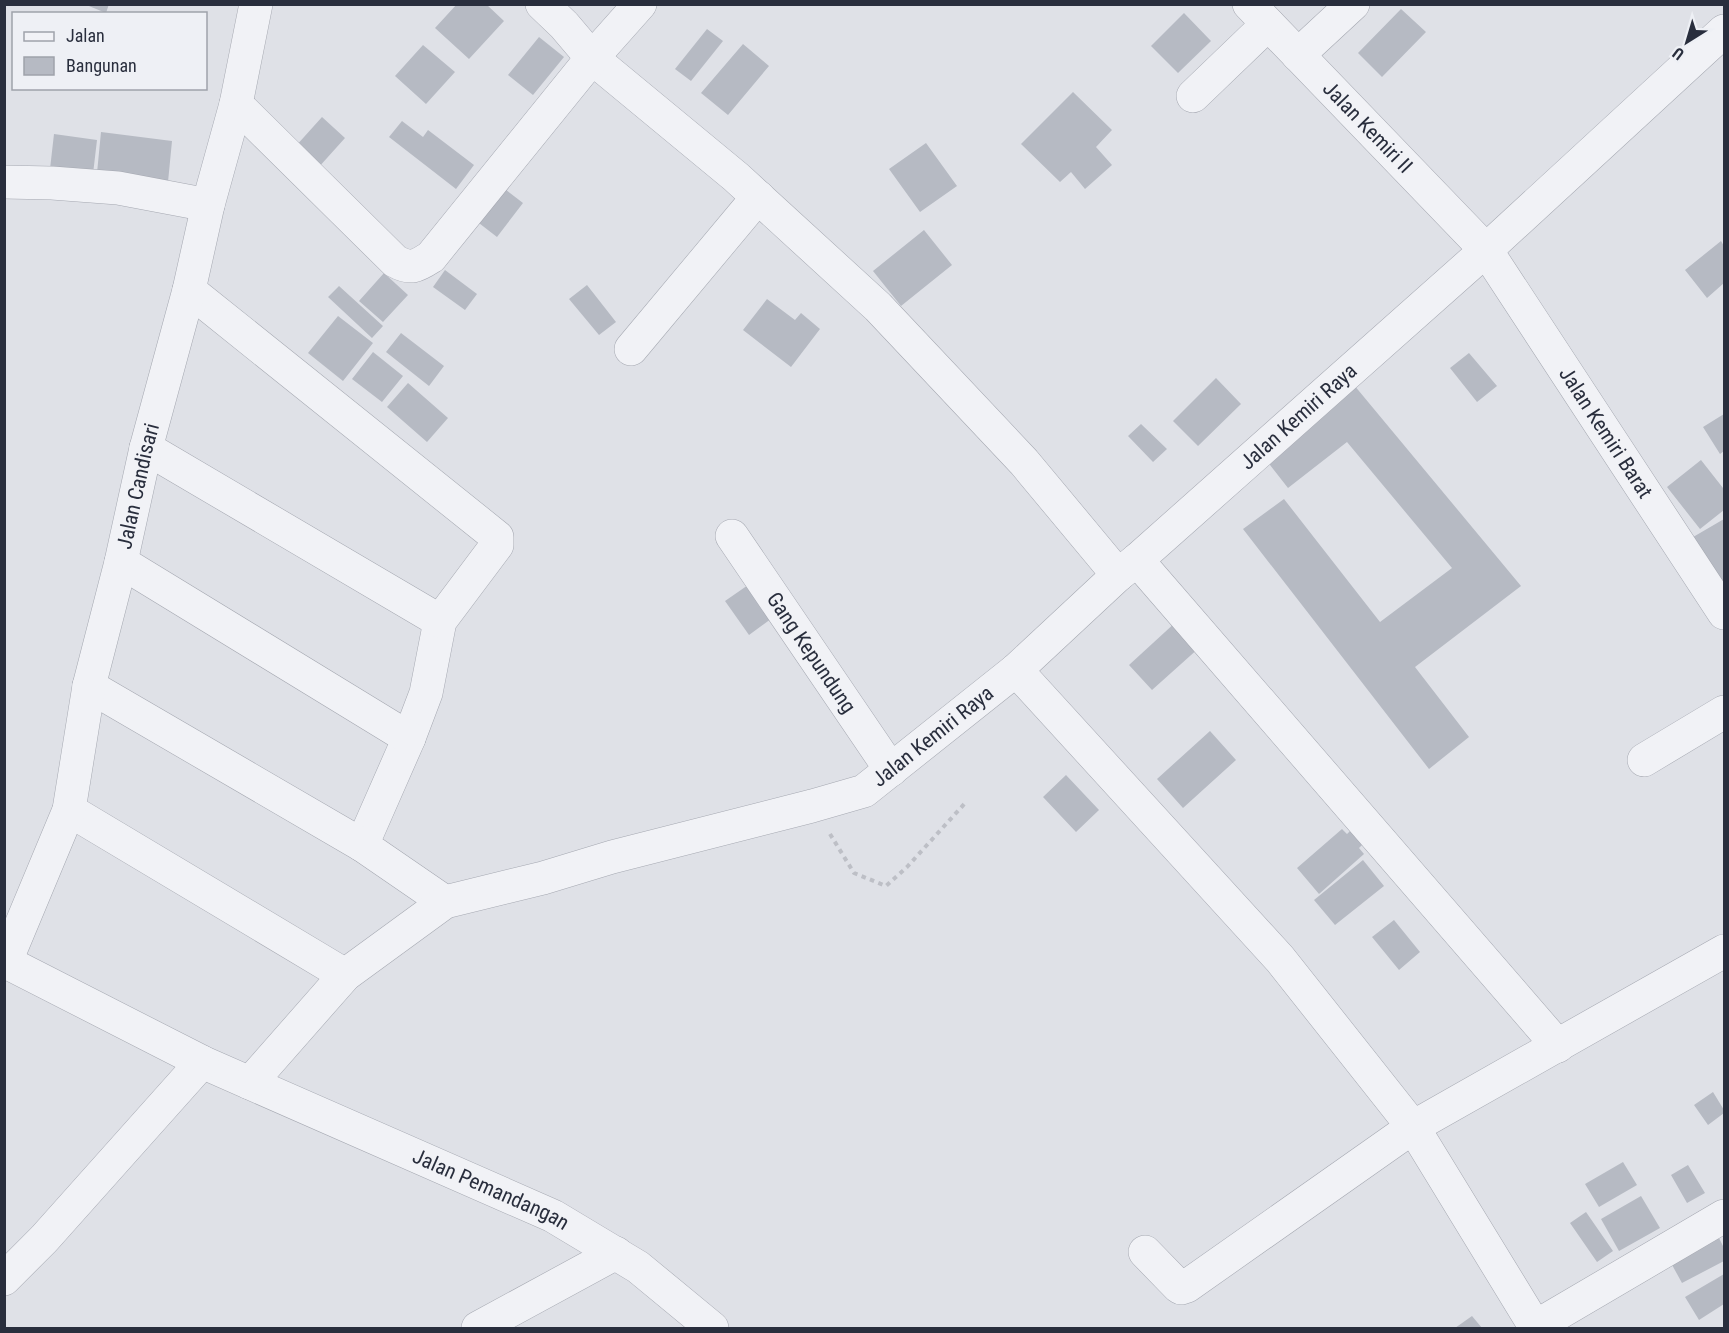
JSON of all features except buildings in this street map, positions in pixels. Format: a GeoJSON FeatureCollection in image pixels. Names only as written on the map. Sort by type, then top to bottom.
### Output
{"type":"FeatureCollection","features":[{"type":"Feature","properties":{"kind":"street","name":"Jalan Candisari"},"geometry":{"type":"LineString","coordinates":[[5,961],[69,810],[89,686],[121,562],[146,448],[236,104],[256,4]]}},
{"type":"Feature","properties":{"kind":"street"},"geometry":{"type":"LineString","coordinates":[[542,4],[564,25],[591,58],[758,197],[878,306],[1024,462],[1127,567],[1558,1046]]}},
{"type":"Feature","properties":{"kind":"street"},"geometry":{"type":"LineString","coordinates":[[236,104],[395,261],[404,266],[417,266],[431,257],[591,58],[640,4]]}},
{"type":"Feature","properties":{"kind":"street"},"geometry":{"type":"LineString","coordinates":[[1298,55],[1353,4]]}},
{"type":"Feature","properties":{"kind":"street"},"geometry":{"type":"LineString","coordinates":[[1193,96],[1259,14]]}},
{"type":"Feature","properties":{"kind":"street","name":"Jalan Kemiri II"},"geometry":{"type":"LineString","coordinates":[[1259,14],[1486,250]]}},
{"type":"Feature","properties":{"kind":"street","name":"Jalan Kemiri Raya"},"geometry":{"type":"LineString","coordinates":[[812,806],[864,791],[1016,670],[1127,567],[1486,250],[1725,31]]}},
{"type":"Feature","properties":{"kind":"street"},"geometry":{"type":"LineString","coordinates":[[4,182],[118,188],[208,205]]}},
{"type":"Feature","properties":{"kind":"street"},"geometry":{"type":"LineString","coordinates":[[631,349],[758,197]]}},
{"type":"Feature","properties":{"kind":"street","name":"Jalan Kemiri Barat"},"geometry":{"type":"LineString","coordinates":[[1486,250],[1725,613]]}},
{"type":"Feature","properties":{"kind":"street"},"geometry":{"type":"LineString","coordinates":[[189,290],[497,537],[497,545],[440,621],[426,693],[362,845]]}},
{"type":"Feature","properties":{"kind":"street"},"geometry":{"type":"LineString","coordinates":[[146,448],[440,621]]}},
{"type":"Feature","properties":{"kind":"street","name":"Gang Kepundung"},"geometry":{"type":"LineString","coordinates":[[732,536],[891,770]]}},
{"type":"Feature","properties":{"kind":"street"},"geometry":{"type":"LineString","coordinates":[[121,562],[409,738]]}},
{"type":"Feature","properties":{"kind":"street"},"geometry":{"type":"LineString","coordinates":[[1016,670],[1280,959],[1413,1127],[1536,1328],[1725,1216]]}},
{"type":"Feature","properties":{"kind":"street"},"geometry":{"type":"LineString","coordinates":[[89,686],[362,845],[445,902]]}},
{"type":"Feature","properties":{"kind":"street"},"geometry":{"type":"LineString","coordinates":[[1644,760],[1725,712]]}},
{"type":"Feature","properties":{"kind":"street"},"geometry":{"type":"LineString","coordinates":[[250,1083],[345,975],[445,902],[812,806]]}},
{"type":"Feature","properties":{"kind":"street"},"geometry":{"type":"LineString","coordinates":[[69,810],[345,975]]}},
{"type":"Feature","properties":{"kind":"street"},"geometry":{"type":"LineString","coordinates":[[1145,1252],[1178,1286],[1186,1286],[1413,1127],[1725,951]]}},
{"type":"Feature","properties":{"kind":"street","name":"Jalan Pemandangan"},"geometry":{"type":"LineString","coordinates":[[5,961],[202,1062],[553,1216],[638,1267],[712,1329]]}},
{"type":"Feature","properties":{"kind":"street"},"geometry":{"type":"LineString","coordinates":[[4,1279],[44,1239],[202,1062]]}},
{"type":"Feature","properties":{"kind":"street"},"geometry":{"type":"LineString","coordinates":[[478,1329],[616,1253]]}},
{"type":"Feature","properties":{"kind":"path"},"geometry":{"type":"LineString","coordinates":[[812,806],[854,873],[886,886],[908,867],[967,801]]}}]}
